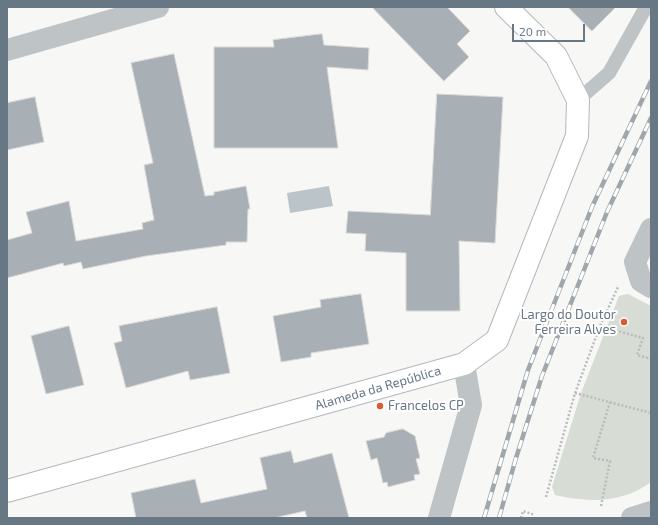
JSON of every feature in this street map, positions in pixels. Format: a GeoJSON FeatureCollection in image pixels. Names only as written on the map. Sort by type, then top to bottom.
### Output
{"type":"FeatureCollection","features":[{"type":"Feature","properties":{"kind":"main road"},"geometry":{"type":"LineString","coordinates":[[506,7],[556,56],[578,100]]}},
{"type":"Feature","properties":{"kind":"main road","name":"Alameda da República"},"geometry":{"type":"LineString","coordinates":[[7,491],[464,364],[498,340],[577,136],[578,100]]}},
{"type":"Feature","properties":{"kind":"street"},"geometry":{"type":"LineString","coordinates":[[7,50],[116,13],[158,7]]}},
{"type":"Feature","properties":{"kind":"street"},"geometry":{"type":"LineString","coordinates":[[651,229],[635,262],[641,281],[651,287]]}},
{"type":"Feature","properties":{"kind":"street"},"geometry":{"type":"LineString","coordinates":[[439,518],[471,405],[464,364]]}},
{"type":"Feature","properties":{"kind":"street"},"geometry":{"type":"LineString","coordinates":[[632,518],[651,512]]}},
{"type":"Feature","properties":{"kind":"lane"},"geometry":{"type":"LineString","coordinates":[[578,100],[609,73],[646,7]]}},
{"type":"Feature","properties":{"kind":"path"},"geometry":{"type":"LineString","coordinates":[[546,497],[575,393],[600,326],[619,285],[635,262]]}},
{"type":"Feature","properties":{"kind":"path"},"geometry":{"type":"LineString","coordinates":[[600,326],[643,338],[637,355],[651,359]]}},
{"type":"Feature","properties":{"kind":"path"},"geometry":{"type":"LineString","coordinates":[[575,393],[651,413]]}},
{"type":"Feature","properties":{"kind":"path"},"geometry":{"type":"LineString","coordinates":[[601,506],[610,461],[593,458],[610,402]]}},
{"type":"Feature","properties":{"kind":"path"},"geometry":{"type":"LineString","coordinates":[[521,518],[523,511],[535,515]]}},
{"type":"Feature","properties":{"kind":"shaded area"},"geometry":{"type":"Polygon","coordinates":[[[329,186],[333,206],[290,213],[287,193],[329,186]]]}},
{"type":"Feature","properties":{"kind":"shaded area","name":"Largo do Doutor Ferreira Alves"},"geometry":{"type":"Polygon","coordinates":[[[628,294],[651,306],[651,482],[629,494],[605,499],[592,500],[567,498],[555,495],[552,487],[581,393],[619,296],[628,294]]]}},
{"type":"Feature","properties":{"kind":"building"},"geometry":{"type":"Polygon","coordinates":[[[372,7],[447,7],[470,31],[457,44],[469,57],[444,81],[372,7]]]}},
{"type":"Feature","properties":{"kind":"building"},"geometry":{"type":"Polygon","coordinates":[[[568,7],[616,7],[592,31],[568,7]]]}},
{"type":"Feature","properties":{"kind":"building"},"geometry":{"type":"Polygon","coordinates":[[[322,34],[324,45],[369,48],[368,70],[327,67],[338,148],[214,148],[214,47],[274,47],[273,40],[322,34]]]}},
{"type":"Feature","properties":{"kind":"building"},"geometry":{"type":"Polygon","coordinates":[[[174,54],[205,196],[214,195],[214,192],[246,186],[250,209],[248,209],[247,242],[226,242],[226,245],[146,256],[83,269],[81,262],[64,266],[63,263],[7,278],[7,240],[32,233],[26,212],[69,201],[76,241],[143,229],[142,223],[154,220],[144,165],[153,163],[131,63],[174,54]]]}},
{"type":"Feature","properties":{"kind":"building"},"geometry":{"type":"Polygon","coordinates":[[[437,94],[503,97],[495,243],[459,241],[460,311],[406,311],[406,253],[365,251],[366,234],[346,233],[348,211],[430,215],[437,94]]]}},
{"type":"Feature","properties":{"kind":"building"},"geometry":{"type":"Polygon","coordinates":[[[35,97],[44,142],[7,150],[7,103],[35,97]]]}},
{"type":"Feature","properties":{"kind":"building"},"geometry":{"type":"Polygon","coordinates":[[[361,294],[369,344],[311,353],[311,357],[281,362],[273,316],[321,307],[320,300],[361,294]]]}},
{"type":"Feature","properties":{"kind":"building"},"geometry":{"type":"Polygon","coordinates":[[[217,307],[230,373],[190,380],[188,371],[126,388],[114,343],[122,341],[119,326],[217,307]]]}},
{"type":"Feature","properties":{"kind":"building"},"geometry":{"type":"Polygon","coordinates":[[[69,326],[84,385],[46,394],[31,336],[69,326]]]}},
{"type":"Feature","properties":{"kind":"building"},"geometry":{"type":"Polygon","coordinates":[[[403,429],[415,436],[420,458],[416,459],[420,474],[414,475],[415,480],[388,487],[387,482],[383,483],[377,458],[371,460],[366,441],[384,437],[386,433],[403,429]]]}},
{"type":"Feature","properties":{"kind":"building"},"geometry":{"type":"Polygon","coordinates":[[[291,451],[294,463],[332,453],[349,518],[307,518],[305,511],[274,518],[136,518],[131,493],[195,479],[201,503],[267,489],[260,458],[291,451]]]}},
{"type":"Feature","properties":{"kind":"railway"},"geometry":{"type":"LineString","coordinates":[[484,518],[528,370],[592,207],[651,81]]}},
{"type":"Feature","properties":{"kind":"railway"},"geometry":{"type":"LineString","coordinates":[[499,518],[542,376],[607,212],[651,118]]}},
{"type":"Feature","properties":{"kind":"place","name":"Largo do Doutor Ferreira Alves"},"geometry":{"type":"Point","coordinates":[624,322]}},
{"type":"Feature","properties":{"kind":"place","name":"Francelos CP"},"geometry":{"type":"Point","coordinates":[380,406]}}]}
